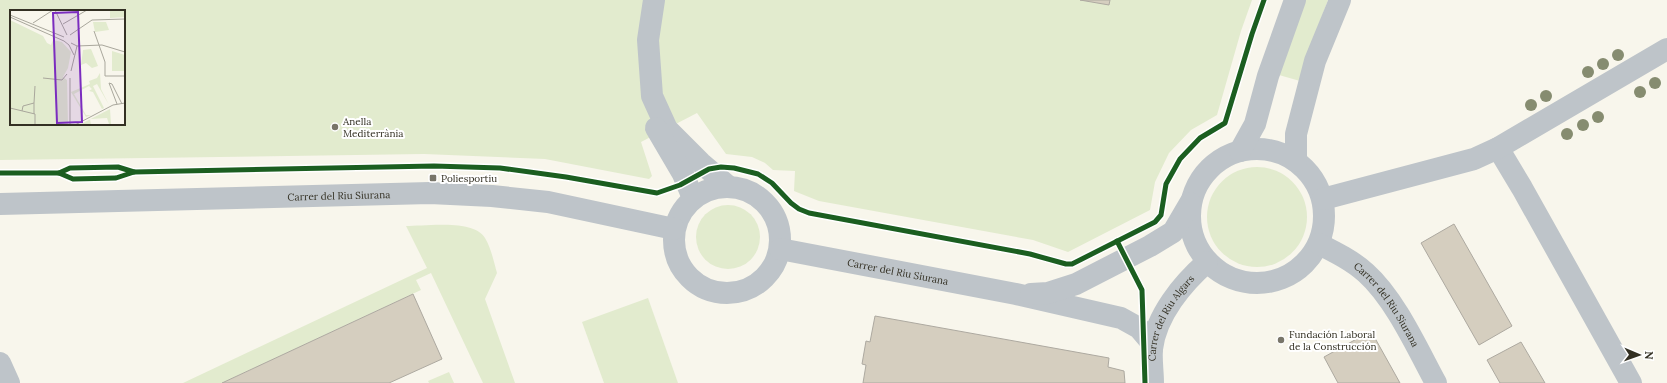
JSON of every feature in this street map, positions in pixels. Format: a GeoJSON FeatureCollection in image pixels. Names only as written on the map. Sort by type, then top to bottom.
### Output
{"type":"FeatureCollection","features":[{"type":"Feature","properties":{"kind":"street"},"geometry":{"type":"LineString","coordinates":[[641,0],[636,40],[645,101],[658,133],[683,174],[693,198]]}},
{"type":"Feature","properties":{"kind":"street"},"geometry":{"type":"LineString","coordinates":[[654,0],[648,40],[652,96],[667,129],[701,163],[728,186]]}},
{"type":"Feature","properties":{"kind":"street"},"geometry":{"type":"LineString","coordinates":[[1240,151],[1255,124],[1268,76],[1295,0]]}},
{"type":"Feature","properties":{"kind":"street"},"geometry":{"type":"LineString","coordinates":[[1296,161],[1296,134],[1313,69],[1340,0]]}},
{"type":"Feature","properties":{"kind":"street"},"geometry":{"type":"LineString","coordinates":[[1323,198],[1474,160],[1498,148],[1667,50]]}},
{"type":"Feature","properties":{"kind":"street"},"geometry":{"type":"LineString","coordinates":[[1251,148],[1275,151],[1296,161],[1312,177],[1323,198],[1324,222],[1319,244],[1306,264],[1286,277],[1266,283],[1244,283],[1224,276],[1208,262],[1196,244],[1190,223],[1191,202],[1199,182],[1212,165],[1231,154],[1251,148]]}},
{"type":"Feature","properties":{"kind":"street"},"geometry":{"type":"LineString","coordinates":[[1498,148],[1631,383]]}},
{"type":"Feature","properties":{"kind":"street"},"geometry":{"type":"LineString","coordinates":[[728,186],[746,189],[762,199],[774,213],[780,231],[780,249],[772,269],[764,278],[750,288],[734,293],[709,291],[688,276],[679,262],[674,246],[674,229],[681,212],[693,198],[710,189],[728,186]]}},
{"type":"Feature","properties":{"kind":"street","name":"Carrer del Riu Siurana"},"geometry":{"type":"LineString","coordinates":[[0,204],[430,193],[492,196],[548,202],[674,229]]}},
{"type":"Feature","properties":{"kind":"street","name":"Carrer del Riu Siurana"},"geometry":{"type":"LineString","coordinates":[[1016,294],[1048,293],[1076,284],[1150,246],[1173,232],[1191,202]]}},
{"type":"Feature","properties":{"kind":"street","name":"Carrer del Riu Siurana"},"geometry":{"type":"LineString","coordinates":[[1150,246],[1176,241],[1196,244]]}},
{"type":"Feature","properties":{"kind":"street","name":"Carrer del Riu Siurana"},"geometry":{"type":"LineString","coordinates":[[1319,244],[1340,255],[1366,272],[1388,298],[1436,383]]}},
{"type":"Feature","properties":{"kind":"street","name":"Carrer del Riu Siurana"},"geometry":{"type":"LineString","coordinates":[[780,249],[1016,294],[1121,318],[1139,328],[1150,341],[1152,349]]}},
{"type":"Feature","properties":{"kind":"street","name":"Carrer del Riu Algars"},"geometry":{"type":"LineString","coordinates":[[1153,383],[1152,349],[1159,323],[1172,301],[1198,270],[1208,262]]}},
{"type":"Feature","properties":{"kind":"street"},"geometry":{"type":"LineString","coordinates":[[0,363],[9,383]]}},
{"type":"Feature","properties":{"kind":"green space","name":"Anella Mediterrània"},"geometry":{"type":"Polygon","coordinates":[[[0,0],[1252,0],[1241,31],[1217,115],[1191,130],[1169,153],[1155,182],[1150,210],[1068,252],[1033,240],[819,201],[794,191],[795,171],[773,170],[765,163],[752,157],[726,154],[697,113],[641,142],[652,176],[649,179],[545,159],[424,154],[0,160],[0,0]]]}},
{"type":"Feature","properties":{"kind":"green space"},"geometry":{"type":"Polygon","coordinates":[[[1305,0],[1328,0],[1306,58],[1300,81],[1279,75],[1305,0]]]}},
{"type":"Feature","properties":{"kind":"green space"},"geometry":{"type":"Polygon","coordinates":[[[1257,167],[1267,168],[1285,175],[1299,189],[1306,207],[1306,227],[1299,245],[1285,259],[1267,266],[1257,267],[1247,266],[1229,259],[1215,245],[1208,227],[1207,217],[1208,207],[1215,189],[1229,175],[1247,168],[1257,167]]]}},
{"type":"Feature","properties":{"kind":"green space"},"geometry":{"type":"Polygon","coordinates":[[[728,205],[746,211],[754,219],[760,237],[754,255],[746,263],[728,269],[710,263],[702,255],[696,237],[702,219],[710,211],[728,205]]]}},
{"type":"Feature","properties":{"kind":"green space"},"geometry":{"type":"Polygon","coordinates":[[[406,226],[460,226],[471,228],[479,232],[485,238],[491,251],[497,273],[485,299],[515,383],[483,383],[431,273],[416,280],[421,290],[222,383],[183,383],[427,268],[406,226]]]}},
{"type":"Feature","properties":{"kind":"green space"},"geometry":{"type":"Polygon","coordinates":[[[648,298],[678,383],[604,383],[582,322],[648,298]]]}},
{"type":"Feature","properties":{"kind":"green space"},"geometry":{"type":"Polygon","coordinates":[[[449,372],[454,383],[429,383],[428,381],[449,372]]]}},
{"type":"Feature","properties":{"kind":"building"},"geometry":{"type":"Polygon","coordinates":[[[1080,0],[1110,0],[1109,5],[1080,0]]]}},
{"type":"Feature","properties":{"kind":"building"},"geometry":{"type":"Polygon","coordinates":[[[1454,224],[1512,326],[1479,345],[1421,243],[1454,224]]]}},
{"type":"Feature","properties":{"kind":"building"},"geometry":{"type":"Polygon","coordinates":[[[413,294],[442,359],[389,383],[222,383],[413,294]]]}},
{"type":"Feature","properties":{"kind":"building"},"geometry":{"type":"Polygon","coordinates":[[[875,316],[1109,358],[1108,367],[1124,371],[1125,383],[863,383],[866,365],[862,364],[866,341],[870,342],[875,316]]]}},
{"type":"Feature","properties":{"kind":"building"},"geometry":{"type":"Polygon","coordinates":[[[1371,331],[1400,383],[1338,383],[1324,357],[1371,331]]]}},
{"type":"Feature","properties":{"kind":"building"},"geometry":{"type":"Polygon","coordinates":[[[1521,342],[1545,383],[1500,383],[1487,360],[1521,342]]]}},
{"type":"Feature","properties":{"kind":"cycle path"},"geometry":{"type":"LineString","coordinates":[[0,173],[59,173],[73,179],[116,178],[134,172],[434,166],[500,168],[566,177],[657,193],[680,185],[709,169],[721,167],[734,168],[758,174],[772,183],[791,203],[799,209],[809,213],[1030,254],[1066,264],[1072,264],[1155,222],[1161,215],[1166,184],[1180,159],[1200,138],[1225,123],[1264,0]]}},
{"type":"Feature","properties":{"kind":"cycle path"},"geometry":{"type":"LineString","coordinates":[[59,173],[70,168],[118,167],[134,172]]}},
{"type":"Feature","properties":{"kind":"cycle path"},"geometry":{"type":"LineString","coordinates":[[1117,241],[1142,290],[1145,383]]}},
{"type":"Feature","properties":{"kind":"place","name":"Anella Mediterrània"},"geometry":{"type":"Point","coordinates":[335,127]}},
{"type":"Feature","properties":{"kind":"place","name":"Poliesportiu"},"geometry":{"type":"Point","coordinates":[433,178]}},
{"type":"Feature","properties":{"kind":"place","name":"Fundación Laboral de la Construcción"},"geometry":{"type":"Point","coordinates":[1281,340]}}]}
